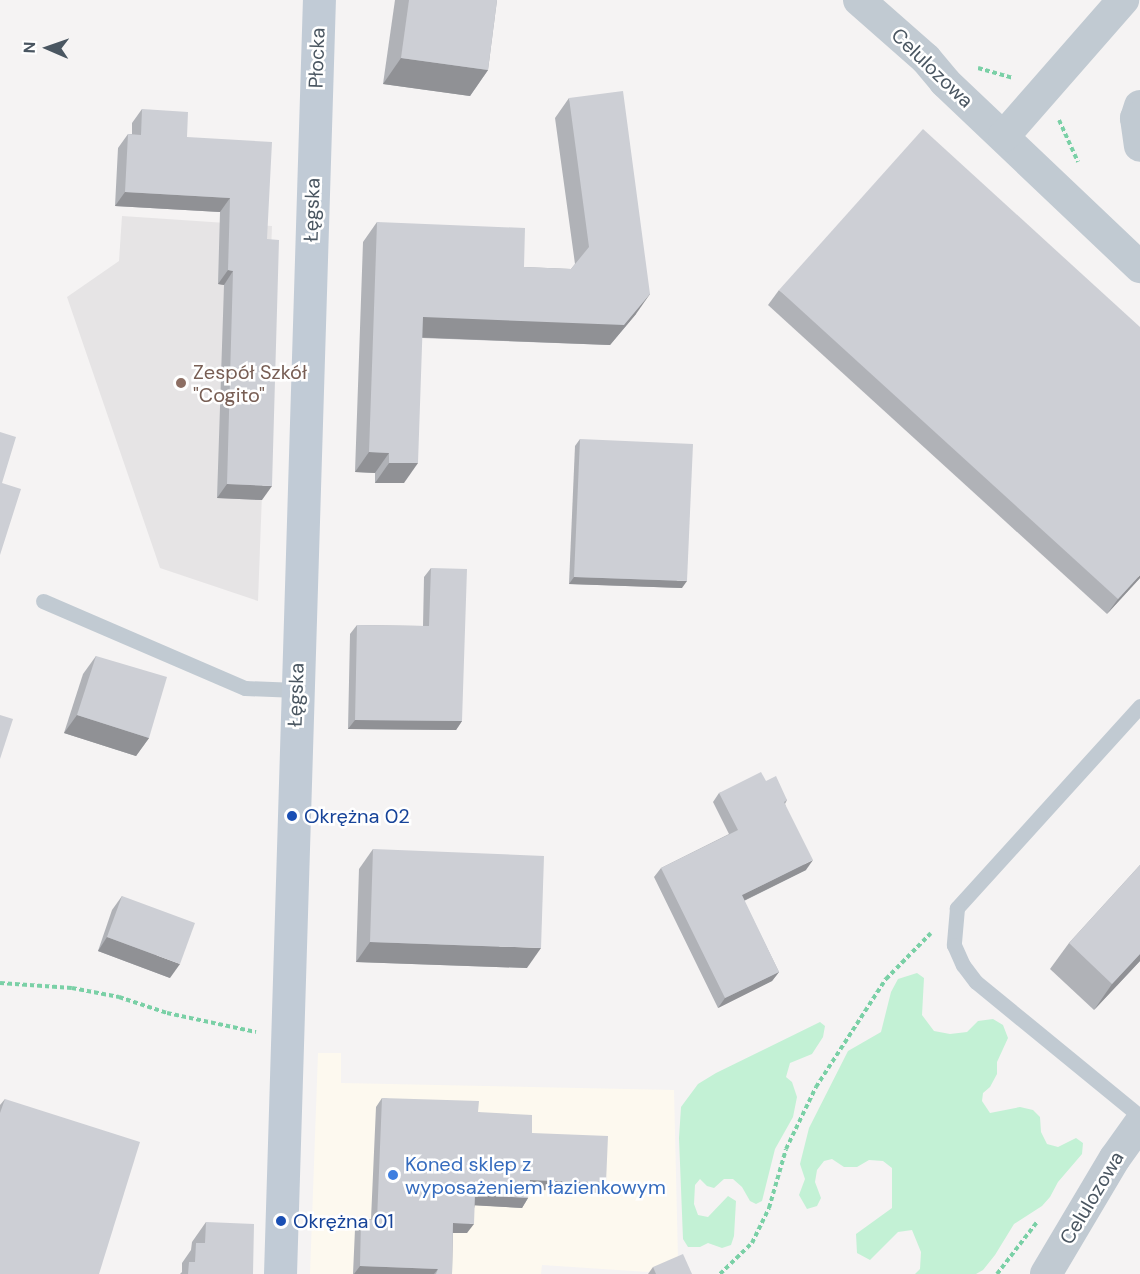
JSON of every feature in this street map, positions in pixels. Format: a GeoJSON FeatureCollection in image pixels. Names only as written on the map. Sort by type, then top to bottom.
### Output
{"type":"FeatureCollection","features":[{"type":"Feature","properties":{"kind":"street","name":"Płocka"},"geometry":{"type":"LineString","coordinates":[[315,117],[319,0]]}},
{"type":"Feature","properties":{"kind":"street","name":"Celulozowa"},"geometry":{"type":"LineString","coordinates":[[859,0],[926,59],[945,82],[1140,267]]}},
{"type":"Feature","properties":{"kind":"street"},"geometry":{"type":"LineString","coordinates":[[1004,136],[1040,99],[1123,0]]}},
{"type":"Feature","properties":{"kind":"street"},"geometry":{"type":"LineString","coordinates":[[1140,106],[1136,134],[1140,146]]}},
{"type":"Feature","properties":{"kind":"street","name":"Łęgska"},"geometry":{"type":"LineString","coordinates":[[280,1274],[315,117]]}},
{"type":"Feature","properties":{"kind":"street","name":"Celulozowa"},"geometry":{"type":"LineString","coordinates":[[1046,1274],[1115,1158],[1140,1123]]}},
{"type":"Feature","properties":{"kind":"lane"},"geometry":{"type":"LineString","coordinates":[[43,601],[245,688],[297,690]]}},
{"type":"Feature","properties":{"kind":"lane"},"geometry":{"type":"LineString","coordinates":[[1140,706],[957,908],[954,945],[963,965],[976,982],[1140,1116]]}},
{"type":"Feature","properties":{"kind":"path"},"geometry":{"type":"LineString","coordinates":[[967,66],[1008,75],[1056,114],[1066,135]]}},
{"type":"Feature","properties":{"kind":"path"},"geometry":{"type":"LineString","coordinates":[[720,1274],[752,1243],[769,1208],[786,1149],[816,1087],[886,979],[957,908]]}},
{"type":"Feature","properties":{"kind":"path"},"geometry":{"type":"LineString","coordinates":[[0,983],[72,988],[119,997],[166,1013],[225,1028],[286,1033]]}},
{"type":"Feature","properties":{"kind":"shaded area","name":"Zespół Szkół \"Cogito\""},"geometry":{"type":"Polygon","coordinates":[[[122,216],[272,226],[258,601],[160,568],[67,297],[119,261],[122,216]]]}},
{"type":"Feature","properties":{"kind":"shaded area"},"geometry":{"type":"Polygon","coordinates":[[[318,1053],[341,1053],[341,1083],[674,1090],[678,1259],[648,1272],[542,1265],[541,1274],[310,1274],[318,1053]]]}},
{"type":"Feature","properties":{"kind":"green space"},"geometry":{"type":"Polygon","coordinates":[[[917,973],[924,978],[922,1015],[934,1031],[950,1034],[967,1032],[978,1021],[993,1019],[1003,1025],[1008,1038],[997,1062],[997,1074],[990,1087],[983,1093],[982,1101],[990,1113],[1020,1107],[1033,1110],[1040,1117],[1041,1132],[1047,1144],[1058,1147],[1076,1138],[1083,1143],[1082,1154],[1058,1182],[1050,1197],[1042,1206],[1014,1224],[995,1255],[983,1270],[976,1274],[915,1274],[920,1269],[921,1252],[912,1230],[898,1232],[870,1260],[857,1253],[856,1234],[892,1208],[892,1168],[883,1161],[869,1160],[857,1167],[844,1167],[832,1159],[824,1161],[817,1170],[815,1182],[821,1198],[817,1206],[807,1209],[799,1195],[805,1179],[800,1164],[809,1128],[848,1051],[881,1032],[891,992],[898,979],[917,973]]]}},
{"type":"Feature","properties":{"kind":"green space"},"geometry":{"type":"Polygon","coordinates":[[[820,1022],[825,1026],[823,1037],[812,1054],[790,1063],[786,1077],[792,1082],[797,1097],[793,1117],[775,1149],[762,1201],[756,1204],[750,1201],[742,1187],[733,1179],[724,1179],[714,1188],[707,1186],[700,1179],[695,1185],[694,1204],[698,1215],[708,1217],[728,1196],[736,1201],[734,1236],[731,1245],[722,1248],[708,1243],[700,1247],[688,1247],[683,1239],[679,1138],[681,1107],[698,1084],[820,1022]]]}},
{"type":"Feature","properties":{"kind":"building"},"geometry":{"type":"Polygon","coordinates":[[[409,0],[497,0],[488,70],[401,58],[409,0]]]}},
{"type":"Feature","properties":{"kind":"building"},"geometry":{"type":"Polygon","coordinates":[[[623,91],[650,294],[624,325],[423,317],[418,463],[389,463],[389,453],[369,452],[377,222],[525,228],[524,267],[571,269],[589,247],[569,98],[623,91]]]}},
{"type":"Feature","properties":{"kind":"building"},"geometry":{"type":"Polygon","coordinates":[[[142,109],[188,112],[187,137],[272,142],[267,239],[279,240],[272,486],[227,484],[233,271],[228,270],[230,198],[125,192],[128,134],[141,135],[142,109]]]}},
{"type":"Feature","properties":{"kind":"building"},"geometry":{"type":"Polygon","coordinates":[[[923,129],[1140,327],[1140,575],[1118,599],[779,290],[923,129]]]}},
{"type":"Feature","properties":{"kind":"building"},"geometry":{"type":"Polygon","coordinates":[[[0,432],[16,437],[2,483],[21,489],[0,555],[0,432]]]}},
{"type":"Feature","properties":{"kind":"building"},"geometry":{"type":"Polygon","coordinates":[[[580,439],[693,444],[687,581],[574,577],[580,439]]]}},
{"type":"Feature","properties":{"kind":"building"},"geometry":{"type":"Polygon","coordinates":[[[431,568],[467,569],[462,721],[355,720],[357,625],[429,626],[431,568]]]}},
{"type":"Feature","properties":{"kind":"building"},"geometry":{"type":"Polygon","coordinates":[[[96,656],[167,677],[149,738],[77,715],[96,656]]]}},
{"type":"Feature","properties":{"kind":"building"},"geometry":{"type":"Polygon","coordinates":[[[0,715],[13,719],[0,759],[0,715]]]}},
{"type":"Feature","properties":{"kind":"building"},"geometry":{"type":"Polygon","coordinates":[[[761,772],[766,781],[776,776],[787,800],[784,802],[813,860],[742,895],[779,972],[725,998],[661,868],[738,830],[719,793],[761,772]]]}},
{"type":"Feature","properties":{"kind":"building"},"geometry":{"type":"Polygon","coordinates":[[[373,849],[544,856],[541,948],[370,942],[373,849]]]}},
{"type":"Feature","properties":{"kind":"building"},"geometry":{"type":"Polygon","coordinates":[[[1140,865],[1140,954],[1112,984],[1069,943],[1140,865]]]}},
{"type":"Feature","properties":{"kind":"building"},"geometry":{"type":"Polygon","coordinates":[[[122,896],[195,923],[180,964],[107,937],[122,896]]]}},
{"type":"Feature","properties":{"kind":"building"},"geometry":{"type":"Polygon","coordinates":[[[382,1098],[479,1101],[478,1112],[532,1115],[532,1133],[608,1136],[606,1183],[530,1180],[528,1198],[475,1195],[474,1224],[453,1223],[452,1274],[436,1274],[438,1269],[360,1266],[361,1219],[377,1220],[382,1098]]]}},
{"type":"Feature","properties":{"kind":"building"},"geometry":{"type":"Polygon","coordinates":[[[5,1099],[140,1142],[99,1274],[0,1274],[0,1113],[5,1099]]]}},
{"type":"Feature","properties":{"kind":"building"},"geometry":{"type":"Polygon","coordinates":[[[206,1222],[254,1224],[253,1274],[188,1274],[189,1262],[195,1262],[196,1243],[205,1243],[206,1222]]]}},
{"type":"Feature","properties":{"kind":"building"},"geometry":{"type":"Polygon","coordinates":[[[683,1254],[692,1274],[656,1274],[653,1267],[683,1254]]]}},
{"type":"Feature","properties":{"kind":"place","name":"Zespół Szkół \"Cogito\""},"geometry":{"type":"Point","coordinates":[181,383]}},
{"type":"Feature","properties":{"kind":"place","name":"Okrężna 02"},"geometry":{"type":"Point","coordinates":[292,816]}},
{"type":"Feature","properties":{"kind":"place","name":"Koned sklep z wyposażeniem łazienkowym"},"geometry":{"type":"Point","coordinates":[393,1175]}},
{"type":"Feature","properties":{"kind":"place","name":"Okrężna 01"},"geometry":{"type":"Point","coordinates":[281,1221]}}]}
